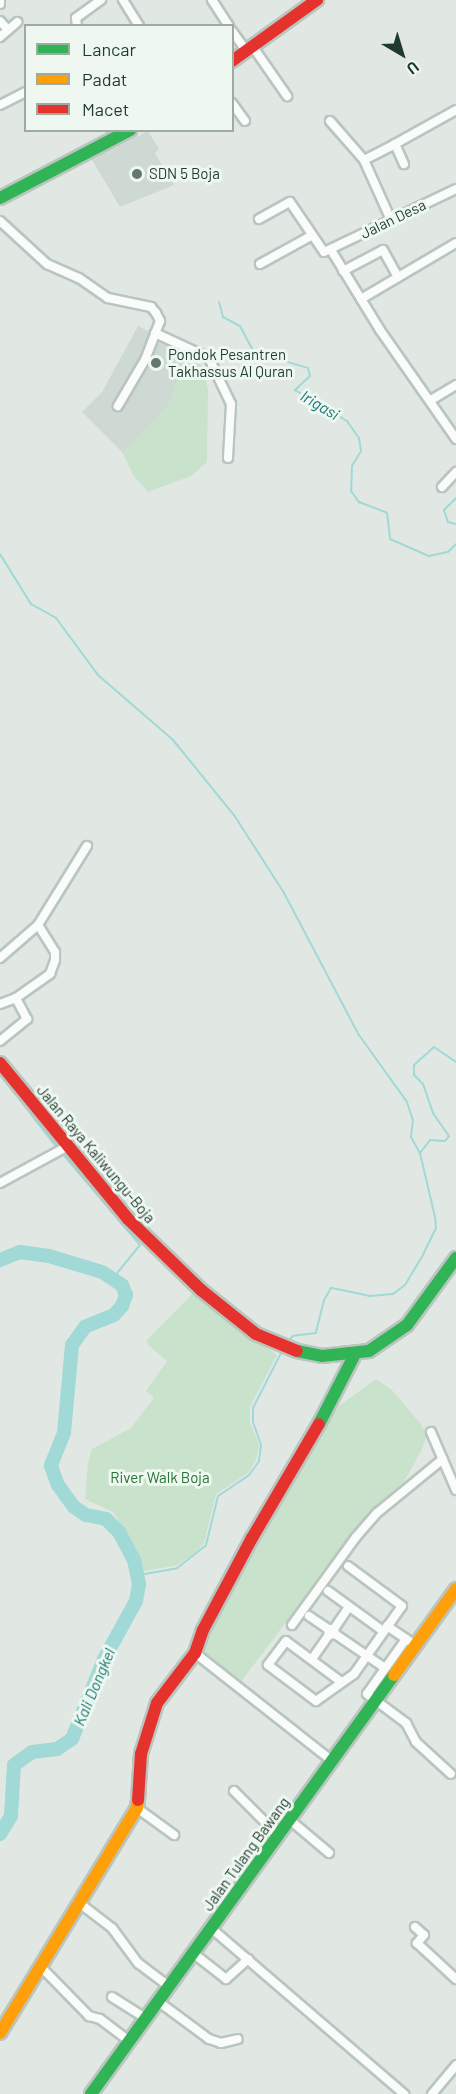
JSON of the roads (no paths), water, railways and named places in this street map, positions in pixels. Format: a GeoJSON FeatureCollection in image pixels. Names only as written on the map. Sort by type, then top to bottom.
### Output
{"type":"FeatureCollection","features":[{"type":"Feature","properties":{"kind":"street"},"geometry":{"type":"LineString","coordinates":[[77,24],[76,18],[101,0]]}},
{"type":"Feature","properties":{"kind":"street"},"geometry":{"type":"LineString","coordinates":[[123,0],[137,24]]}},
{"type":"Feature","properties":{"kind":"street"},"geometry":{"type":"LineString","coordinates":[[212,0],[228,24]]}},
{"type":"Feature","properties":{"kind":"street"},"geometry":{"type":"LineString","coordinates":[[234,60],[317,0]]}},
{"type":"Feature","properties":{"kind":"street"},"geometry":{"type":"LineString","coordinates":[[0,21],[8,30]]}},
{"type":"Feature","properties":{"kind":"street"},"geometry":{"type":"LineString","coordinates":[[0,37],[17,22]]}},
{"type":"Feature","properties":{"kind":"street"},"geometry":{"type":"LineString","coordinates":[[234,33],[250,49],[287,96]]}},
{"type":"Feature","properties":{"kind":"street"},"geometry":{"type":"LineString","coordinates":[[0,105],[24,93]]}},
{"type":"Feature","properties":{"kind":"street"},"geometry":{"type":"LineString","coordinates":[[234,106],[245,121]]}},
{"type":"Feature","properties":{"kind":"street"},"geometry":{"type":"LineString","coordinates":[[364,160],[456,110]]}},
{"type":"Feature","properties":{"kind":"street"},"geometry":{"type":"LineString","coordinates":[[330,120],[364,160],[391,220]]}},
{"type":"Feature","properties":{"kind":"street"},"geometry":{"type":"LineString","coordinates":[[0,198],[126,132]]}},
{"type":"Feature","properties":{"kind":"street"},"geometry":{"type":"LineString","coordinates":[[395,144],[404,164]]}},
{"type":"Feature","properties":{"kind":"street","name":"Jalan Desa"},"geometry":{"type":"LineString","coordinates":[[331,250],[456,189]]}},
{"type":"Feature","properties":{"kind":"street"},"geometry":{"type":"LineString","coordinates":[[259,219],[290,202],[321,252],[331,250],[361,299],[456,439]]}},
{"type":"Feature","properties":{"kind":"street"},"geometry":{"type":"LineString","coordinates":[[0,220],[47,264],[79,278],[108,298],[151,307],[160,321],[146,358],[118,406]]}},
{"type":"Feature","properties":{"kind":"street"},"geometry":{"type":"LineString","coordinates":[[260,264],[311,236]]}},
{"type":"Feature","properties":{"kind":"street"},"geometry":{"type":"LineString","coordinates":[[361,299],[456,243]]}},
{"type":"Feature","properties":{"kind":"street"},"geometry":{"type":"LineString","coordinates":[[343,271],[384,250],[398,277]]}},
{"type":"Feature","properties":{"kind":"street"},"geometry":{"type":"LineString","coordinates":[[155,333],[209,358],[231,404],[228,458]]}},
{"type":"Feature","properties":{"kind":"street"},"geometry":{"type":"LineString","coordinates":[[431,400],[456,384]]}},
{"type":"Feature","properties":{"kind":"street"},"geometry":{"type":"LineString","coordinates":[[442,487],[456,472]]}},
{"type":"Feature","properties":{"kind":"street"},"geometry":{"type":"LineString","coordinates":[[0,958],[38,925],[87,846]]}},
{"type":"Feature","properties":{"kind":"street"},"geometry":{"type":"LineString","coordinates":[[0,1004],[16,998],[50,974],[55,952],[38,925]]}},
{"type":"Feature","properties":{"kind":"street"},"geometry":{"type":"LineString","coordinates":[[0,1041],[27,1018],[16,998]]}},
{"type":"Feature","properties":{"kind":"street","name":"Jalan Raya Kaliwungu-Boja"},"geometry":{"type":"LineString","coordinates":[[0,1063],[61,1150],[162,1254],[256,1334],[284,1349],[321,1356],[355,1354],[395,1336],[407,1325],[456,1258]]}},
{"type":"Feature","properties":{"kind":"street"},"geometry":{"type":"LineString","coordinates":[[0,1183],[61,1150]]}},
{"type":"Feature","properties":{"kind":"street"},"geometry":{"type":"LineString","coordinates":[[0,2033],[137,1808],[141,1754],[157,1703],[195,1653],[203,1630],[252,1538],[300,1460],[355,1354]]}},
{"type":"Feature","properties":{"kind":"street"},"geometry":{"type":"LineString","coordinates":[[431,1432],[456,1490]]}},
{"type":"Feature","properties":{"kind":"street"},"geometry":{"type":"LineString","coordinates":[[292,1625],[363,1529],[443,1459]]}},
{"type":"Feature","properties":{"kind":"street"},"geometry":{"type":"LineString","coordinates":[[340,1681],[286,1641],[268,1665],[314,1701],[322,1700],[340,1681],[351,1677],[401,1603],[348,1566]]}},
{"type":"Feature","properties":{"kind":"street","name":"Jalan Tulang Bawang"},"geometry":{"type":"LineString","coordinates":[[91,2094],[376,1699],[410,1642],[425,1631],[456,1590]]}},
{"type":"Feature","properties":{"kind":"street"},"geometry":{"type":"LineString","coordinates":[[328,1591],[349,1607],[410,1642],[366,1692],[406,1723],[416,1742],[451,1774]]}},
{"type":"Feature","properties":{"kind":"street"},"geometry":{"type":"LineString","coordinates":[[312,1659],[349,1607]]}},
{"type":"Feature","properties":{"kind":"street"},"geometry":{"type":"LineString","coordinates":[[309,1616],[385,1668]]}},
{"type":"Feature","properties":{"kind":"street"},"geometry":{"type":"LineString","coordinates":[[195,1653],[332,1761]]}},
{"type":"Feature","properties":{"kind":"street"},"geometry":{"type":"LineString","coordinates":[[234,1791],[278,1835]]}},
{"type":"Feature","properties":{"kind":"street"},"geometry":{"type":"LineString","coordinates":[[137,1808],[174,1835]]}},
{"type":"Feature","properties":{"kind":"street"},"geometry":{"type":"LineString","coordinates":[[290,1820],[329,1853]]}},
{"type":"Feature","properties":{"kind":"street"},"geometry":{"type":"LineString","coordinates":[[78,1902],[112,1928],[138,1963],[170,1986]]}},
{"type":"Feature","properties":{"kind":"street"},"geometry":{"type":"LineString","coordinates":[[415,1927],[424,1935],[417,1943],[456,1979]]}},
{"type":"Feature","properties":{"kind":"street"},"geometry":{"type":"LineString","coordinates":[[211,1928],[404,2094]]}},
{"type":"Feature","properties":{"kind":"street"},"geometry":{"type":"LineString","coordinates":[[193,1953],[226,1979],[248,1959]]}},
{"type":"Feature","properties":{"kind":"street"},"geometry":{"type":"LineString","coordinates":[[42,1966],[89,2016],[100,2019],[129,2041]]}},
{"type":"Feature","properties":{"kind":"street"},"geometry":{"type":"LineString","coordinates":[[112,1997],[147,2019]]}},
{"type":"Feature","properties":{"kind":"street"},"geometry":{"type":"LineString","coordinates":[[159,2002],[209,2039],[221,2043],[238,2039]]}},
{"type":"Feature","properties":{"kind":"street"},"geometry":{"type":"LineString","coordinates":[[432,2094],[456,2065]]}},
{"type":"Feature","properties":{"kind":"waterway","name":"Irigasi"},"geometry":{"type":"LineString","coordinates":[[219,302],[223,317],[240,326],[254,352],[308,368],[310,376],[295,390],[347,421],[359,438],[361,451],[352,466],[351,491],[359,502],[387,513],[390,539],[429,556],[448,552],[456,544]]}},
{"type":"Feature","properties":{"kind":"waterway","name":"Irigasi"},"geometry":{"type":"LineString","coordinates":[[456,498],[444,510],[448,522],[456,524]]}},
{"type":"Feature","properties":{"kind":"waterway"},"geometry":{"type":"LineString","coordinates":[[0,554],[31,604],[56,618],[98,675],[173,740],[234,815],[284,893],[359,1035],[407,1102],[413,1120],[411,1137],[420,1153],[435,1217],[436,1228],[423,1255],[405,1285],[393,1294],[370,1296],[331,1288],[324,1300],[316,1333],[293,1336],[285,1345]]}},
{"type":"Feature","properties":{"kind":"waterway"},"geometry":{"type":"LineString","coordinates":[[420,1153],[430,1140],[445,1141],[449,1136],[433,1113],[423,1084],[414,1075],[414,1065],[434,1047],[456,1062]]}},
{"type":"Feature","properties":{"kind":"waterway"},"geometry":{"type":"LineString","coordinates":[[0,1074],[57,1148]]}},
{"type":"Feature","properties":{"kind":"waterway"},"geometry":{"type":"LineString","coordinates":[[61,1152],[140,1245],[114,1277]]}},
{"type":"Feature","properties":{"kind":"waterway","name":"Kali Dongkel"},"geometry":{"type":"LineString","coordinates":[[0,1260],[20,1252],[49,1256],[102,1272],[122,1285],[126,1295],[122,1306],[114,1315],[85,1327],[72,1345],[64,1433],[51,1466],[58,1485],[74,1507],[86,1515],[106,1519],[119,1532],[134,1560],[139,1584],[136,1601],[104,1659],[72,1739],[57,1749],[32,1752],[14,1765],[11,1816],[0,1834]]}},
{"type":"Feature","properties":{"kind":"waterway"},"geometry":{"type":"LineString","coordinates":[[139,1575],[177,1568],[206,1545],[218,1496],[249,1475],[259,1461],[261,1445],[253,1422],[253,1408],[281,1353]]}},
{"type":"Feature","properties":{"kind":"place","name":"SDN 5 Boja"},"geometry":{"type":"Point","coordinates":[137,174]}},
{"type":"Feature","properties":{"kind":"place","name":"Pondok Pesantren Takhassus Al Quran"},"geometry":{"type":"Point","coordinates":[156,363]}},
{"type":"Feature","properties":{"kind":"park label","name":"River Walk Boja"},"geometry":{"type":"Point","coordinates":[160,1478]}}]}
